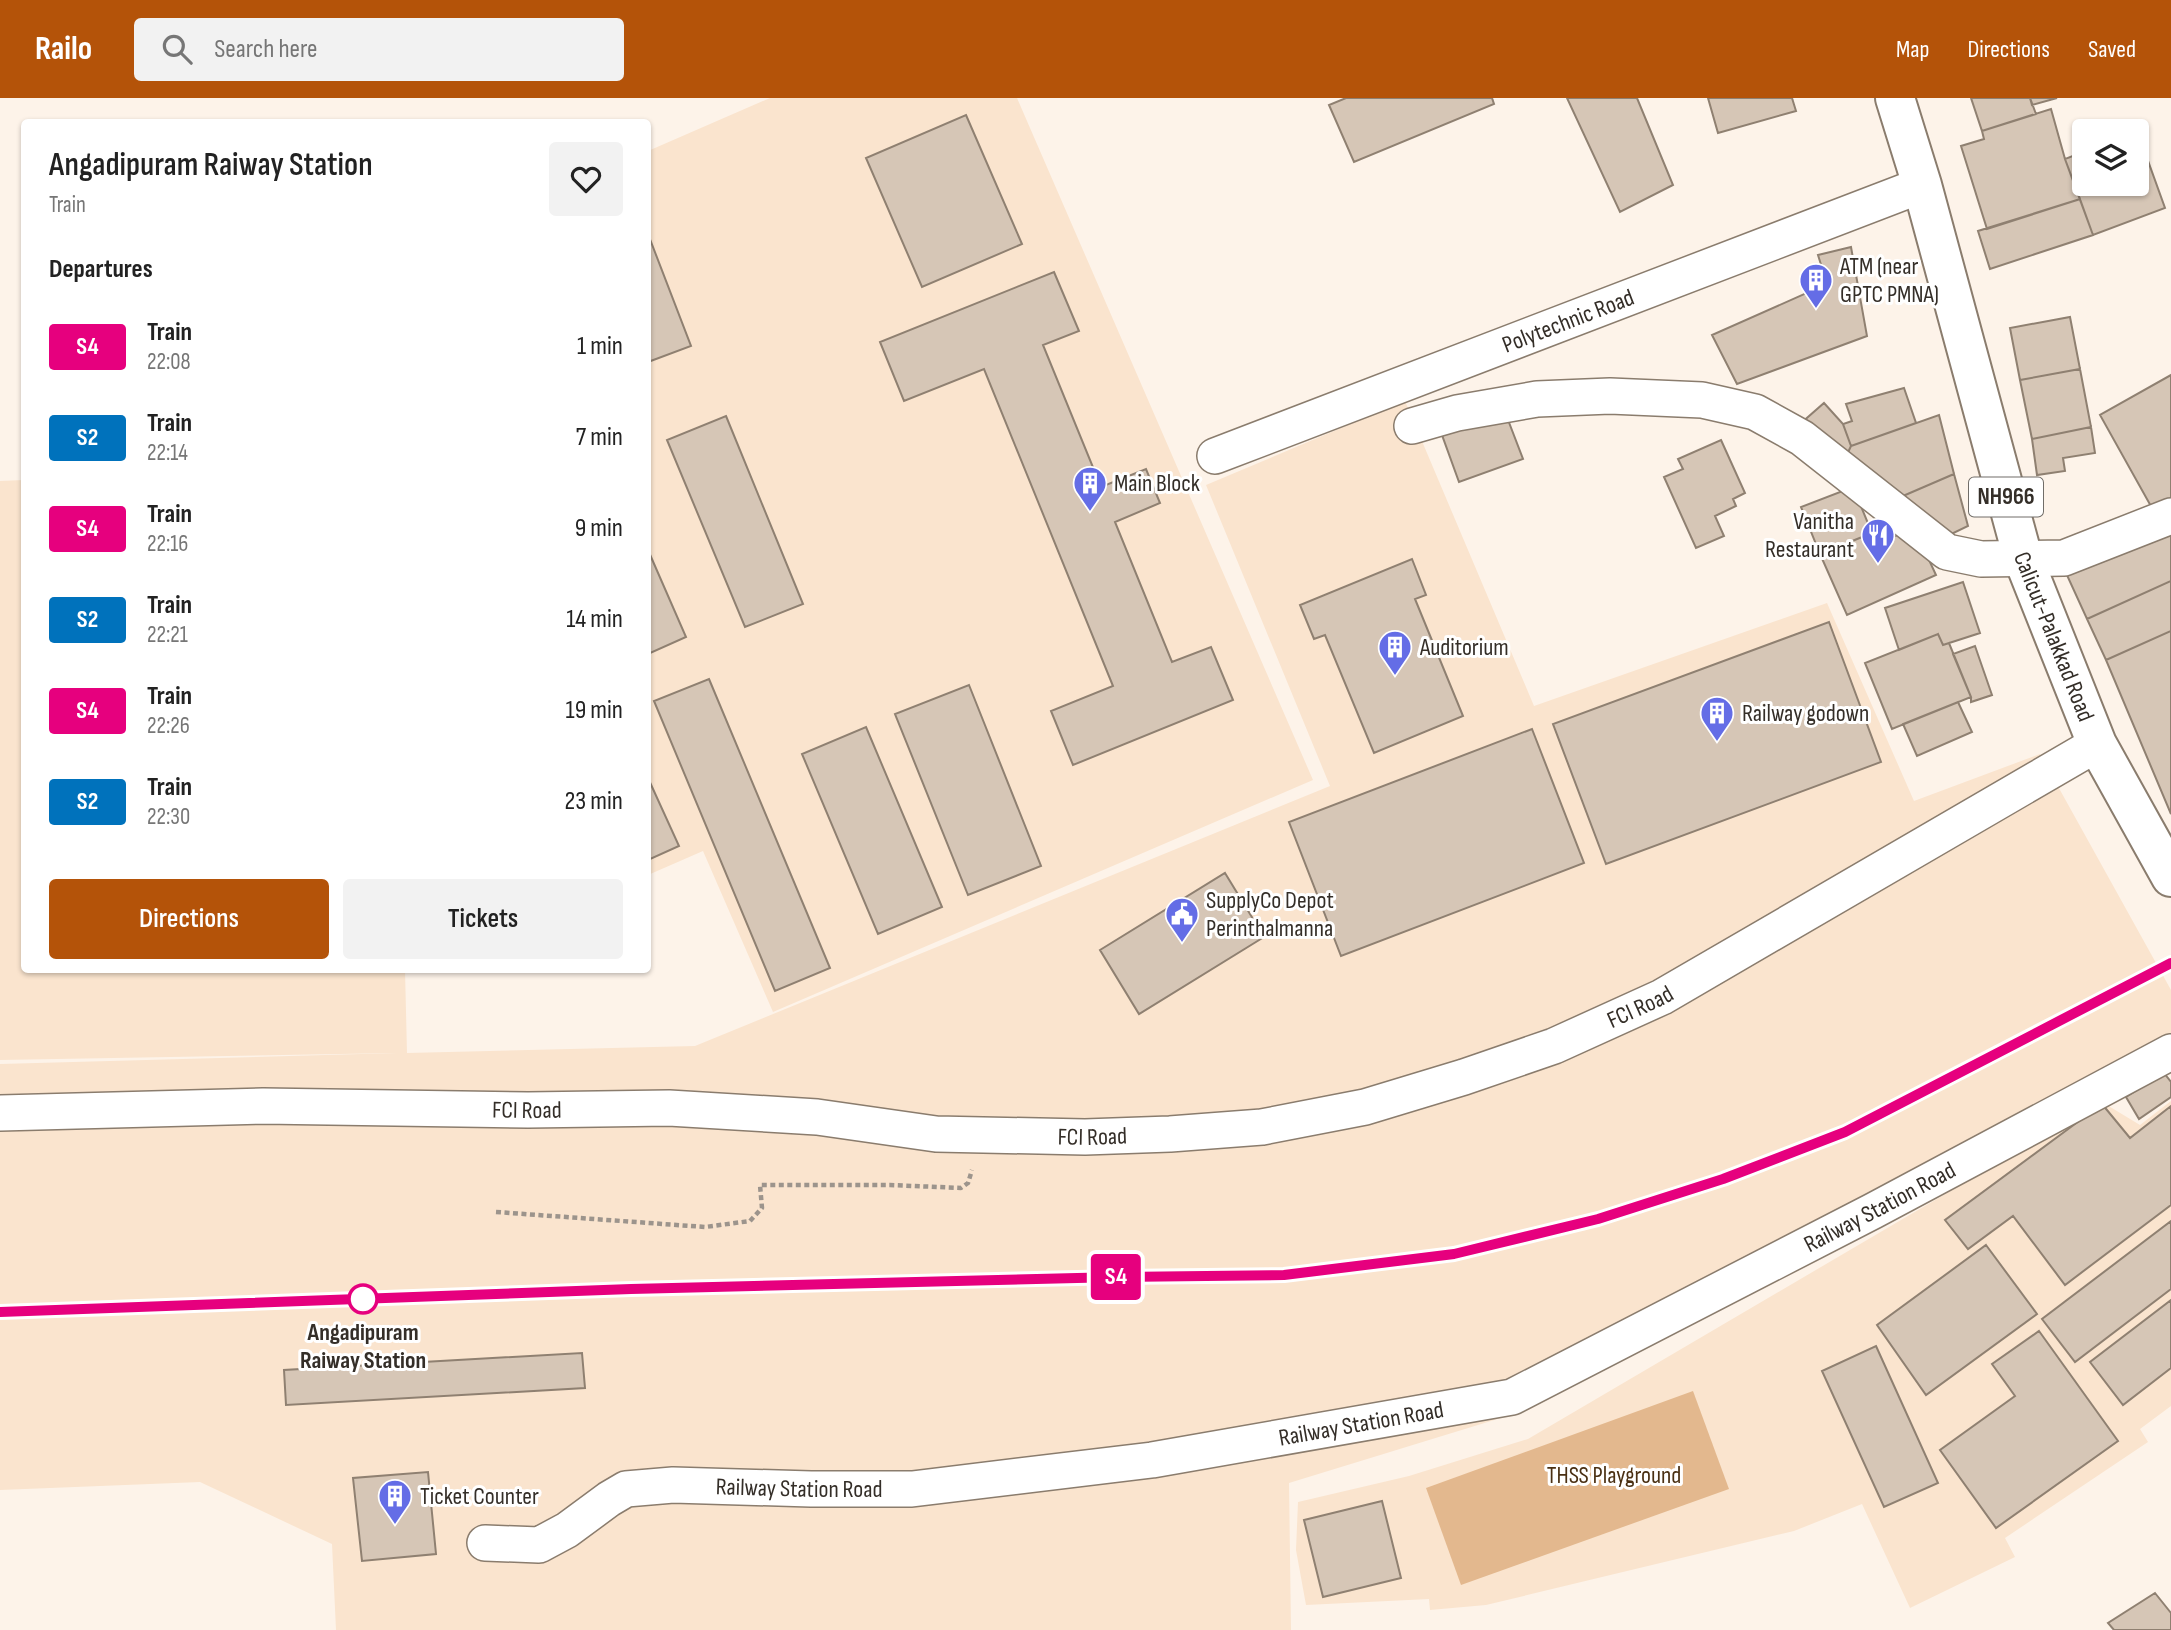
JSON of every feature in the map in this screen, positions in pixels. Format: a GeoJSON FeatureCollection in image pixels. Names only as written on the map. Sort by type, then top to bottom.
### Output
{"type":"FeatureCollection","features":[{"type":"Feature","properties":{"kind":"highway","name":"Calicut-Palakkad Road"},"geometry":{"type":"LineString","coordinates":[[1895,98],[1922,185],[2023,558],[2097,744],[2171,877]]}},
{"type":"Feature","properties":{"kind":"street","name":"Polytechnic Road"},"geometry":{"type":"LineString","coordinates":[[1215,456],[1922,185]]}},
{"type":"Feature","properties":{"kind":"street"},"geometry":{"type":"LineString","coordinates":[[1412,426],[1457,413],[1537,399],[1610,396],[1702,400],[1755,412],[1802,438],[1947,552],[1980,559],[2064,558],[2171,516]]}},
{"type":"Feature","properties":{"kind":"street","name":"FCI Road"},"geometry":{"type":"LineString","coordinates":[[0,1113],[263,1106],[528,1110],[669,1108],[817,1117],[936,1135],[1085,1137],[1262,1127],[1365,1107],[1464,1077],[1554,1046],[1662,997],[2097,744]]}},
{"type":"Feature","properties":{"kind":"street","name":"Railway Station Road"},"geometry":{"type":"LineString","coordinates":[[485,1543],[539,1545],[567,1530],[626,1489],[673,1485],[912,1489],[1152,1460],[1512,1397],[1861,1217],[2171,1052]]}},
{"type":"Feature","properties":{"kind":"path"},"geometry":{"type":"LineString","coordinates":[[496,1213],[705,1227],[750,1221],[762,1208],[760,1185],[961,1188],[968,1183],[977,1158],[980,1135]]}},
{"type":"Feature","properties":{"kind":"shaded area"},"geometry":{"type":"Polygon","coordinates":[[[770,98],[1017,98],[1313,780],[773,1012],[703,851],[651,874],[651,150],[770,98]]]}},
{"type":"Feature","properties":{"kind":"shaded area"},"geometry":{"type":"Polygon","coordinates":[[[1405,401],[1534,706],[1827,603],[1914,801],[2040,754],[2171,990],[2171,1063],[1530,1409],[1289,1483],[1291,1630],[336,1630],[332,1544],[200,1482],[0,1490],[0,1064],[397,1053],[0,1060],[0,481],[21,480],[21,973],[405,973],[407,1053],[695,1046],[1330,786],[1206,485],[1405,401]]]}},
{"type":"Feature","properties":{"kind":"shaded area"},"geometry":{"type":"Polygon","coordinates":[[[2171,1101],[2171,1406],[2140,1429],[2148,1442],[2005,1538],[2015,1557],[1910,1608],[1862,1504],[1794,1531],[1486,1605],[1430,1610],[1429,1599],[1306,1605],[1296,1550],[1298,1502],[1409,1476],[1528,1439],[2102,1102],[2140,1125],[2171,1101]]]}},
{"type":"Feature","properties":{"kind":"green space","name":"THSS Playground"},"geometry":{"type":"Polygon","coordinates":[[[1693,1391],[1729,1489],[1461,1585],[1426,1488],[1693,1391]]]}},
{"type":"Feature","properties":{"kind":"building"},"geometry":{"type":"Polygon","coordinates":[[[1346,98],[1492,98],[1494,104],[1354,162],[1329,105],[1346,98]]]}},
{"type":"Feature","properties":{"kind":"building"},"geometry":{"type":"Polygon","coordinates":[[[1567,98],[1637,98],[1673,185],[1620,212],[1567,98]]]}},
{"type":"Feature","properties":{"kind":"building"},"geometry":{"type":"Polygon","coordinates":[[[1708,98],[1792,98],[1796,111],[1718,133],[1708,98]]]}},
{"type":"Feature","properties":{"kind":"building"},"geometry":{"type":"Polygon","coordinates":[[[1971,98],[2030,98],[2036,114],[1982,131],[1971,98]]]}},
{"type":"Feature","properties":{"kind":"building"},"geometry":{"type":"Polygon","coordinates":[[[2030,98],[2057,98],[2032,105],[2030,98]]]}},
{"type":"Feature","properties":{"kind":"building"},"geometry":{"type":"Polygon","coordinates":[[[2051,109],[2072,178],[2072,196],[2079,196],[2080,199],[1987,229],[1961,146],[1984,139],[1982,131],[2051,109]]]}},
{"type":"Feature","properties":{"kind":"building"},"geometry":{"type":"Polygon","coordinates":[[[966,115],[1022,244],[922,287],[866,158],[966,115]]]}},
{"type":"Feature","properties":{"kind":"building"},"geometry":{"type":"Polygon","coordinates":[[[2072,156],[2072,178],[2065,159],[2072,156]]]}},
{"type":"Feature","properties":{"kind":"building"},"geometry":{"type":"Polygon","coordinates":[[[2149,164],[2165,208],[2093,235],[2079,196],[2149,196],[2149,164]]]}},
{"type":"Feature","properties":{"kind":"building"},"geometry":{"type":"Polygon","coordinates":[[[2080,199],[2093,235],[1990,269],[1978,231],[2080,199]]]}},
{"type":"Feature","properties":{"kind":"building"},"geometry":{"type":"Polygon","coordinates":[[[651,242],[691,346],[651,361],[651,242]]]}},
{"type":"Feature","properties":{"kind":"building","name":"ATM (near GPTC PMNA)"},"geometry":{"type":"Polygon","coordinates":[[[1851,247],[1867,336],[1737,384],[1712,335],[1827,284],[1818,255],[1851,247]]]}},
{"type":"Feature","properties":{"kind":"building","name":"Main Block"},"geometry":{"type":"Polygon","coordinates":[[[1054,272],[1079,331],[1043,345],[1101,487],[1146,469],[1160,503],[1115,522],[1172,662],[1211,647],[1233,700],[1073,765],[1051,711],[1113,686],[984,369],[904,401],[880,342],[1054,272]]]}},
{"type":"Feature","properties":{"kind":"building"},"geometry":{"type":"Polygon","coordinates":[[[2070,317],[2080,369],[2020,380],[2010,328],[2070,317]]]}},
{"type":"Feature","properties":{"kind":"building"},"geometry":{"type":"Polygon","coordinates":[[[2080,369],[2091,427],[2032,439],[2020,380],[2080,369]]]}},
{"type":"Feature","properties":{"kind":"building"},"geometry":{"type":"Polygon","coordinates":[[[2171,375],[2171,509],[2157,517],[2100,415],[2171,375]]]}},
{"type":"Feature","properties":{"kind":"building"},"geometry":{"type":"Polygon","coordinates":[[[1904,388],[1916,423],[1851,446],[1843,424],[1852,421],[1846,404],[1904,388]]]}},
{"type":"Feature","properties":{"kind":"building"},"geometry":{"type":"Polygon","coordinates":[[[1824,403],[1843,424],[1851,446],[1844,461],[1800,424],[1824,403]]]}},
{"type":"Feature","properties":{"kind":"building"},"geometry":{"type":"Polygon","coordinates":[[[1505,412],[1523,459],[1459,482],[1442,435],[1505,412]]]}},
{"type":"Feature","properties":{"kind":"building"},"geometry":{"type":"Polygon","coordinates":[[[1939,415],[1954,474],[1896,499],[1844,461],[1851,446],[1939,415]]]}},
{"type":"Feature","properties":{"kind":"building"},"geometry":{"type":"Polygon","coordinates":[[[726,416],[803,604],[745,627],[667,440],[726,416]]]}},
{"type":"Feature","properties":{"kind":"building"},"geometry":{"type":"Polygon","coordinates":[[[2091,427],[2095,453],[2063,458],[2065,471],[2037,475],[2032,439],[2091,427]]]}},
{"type":"Feature","properties":{"kind":"building"},"geometry":{"type":"Polygon","coordinates":[[[1721,440],[1745,493],[1733,499],[1736,506],[1715,516],[1724,536],[1696,548],[1664,477],[1683,469],[1678,459],[1721,440]]]}},
{"type":"Feature","properties":{"kind":"building"},"geometry":{"type":"Polygon","coordinates":[[[1954,474],[1968,526],[1941,539],[1896,499],[1954,474]]]}},
{"type":"Feature","properties":{"kind":"building"},"geometry":{"type":"Polygon","coordinates":[[[1853,487],[1872,533],[1820,554],[1801,507],[1853,487]]]}},
{"type":"Feature","properties":{"kind":"building"},"geometry":{"type":"Polygon","coordinates":[[[2171,522],[2171,581],[2087,619],[2066,573],[2171,522]]]}},
{"type":"Feature","properties":{"kind":"building","name":"Vanitha Restaurant"},"geometry":{"type":"Polygon","coordinates":[[[1872,533],[1877,544],[1902,533],[1917,534],[1936,575],[1847,615],[1820,554],[1872,533]]]}},
{"type":"Feature","properties":{"kind":"building"},"geometry":{"type":"Polygon","coordinates":[[[651,557],[686,637],[651,653],[651,557]]]}},
{"type":"Feature","properties":{"kind":"building","name":"Auditorium"},"geometry":{"type":"Polygon","coordinates":[[[1412,559],[1426,595],[1415,599],[1463,716],[1374,753],[1325,635],[1314,639],[1300,605],[1412,559]]]}},
{"type":"Feature","properties":{"kind":"building"},"geometry":{"type":"Polygon","coordinates":[[[2171,581],[2171,631],[2106,660],[2087,619],[2171,581]]]}},
{"type":"Feature","properties":{"kind":"building"},"geometry":{"type":"Polygon","coordinates":[[[1963,582],[1980,633],[1943,645],[1938,634],[1899,650],[1885,608],[1963,582]]]}},
{"type":"Feature","properties":{"kind":"building","name":"Railway godown"},"geometry":{"type":"Polygon","coordinates":[[[1829,622],[1881,762],[1606,864],[1553,724],[1829,622]]]}},
{"type":"Feature","properties":{"kind":"building"},"geometry":{"type":"Polygon","coordinates":[[[2171,631],[2171,814],[2106,660],[2171,631]]]}},
{"type":"Feature","properties":{"kind":"building"},"geometry":{"type":"Polygon","coordinates":[[[1938,634],[1943,645],[1949,643],[1971,697],[1892,729],[1865,663],[1938,634]]]}},
{"type":"Feature","properties":{"kind":"building"},"geometry":{"type":"Polygon","coordinates":[[[1975,646],[1992,695],[1971,702],[1953,654],[1975,646]]]}},
{"type":"Feature","properties":{"kind":"building"},"geometry":{"type":"Polygon","coordinates":[[[709,679],[830,968],[775,991],[654,701],[709,679]]]}},
{"type":"Feature","properties":{"kind":"building"},"geometry":{"type":"Polygon","coordinates":[[[969,685],[1041,866],[968,895],[895,714],[969,685]]]}},
{"type":"Feature","properties":{"kind":"building"},"geometry":{"type":"Polygon","coordinates":[[[1958,702],[1972,732],[1917,756],[1903,724],[1958,702]]]}},
{"type":"Feature","properties":{"kind":"building"},"geometry":{"type":"Polygon","coordinates":[[[866,727],[942,907],[878,934],[802,754],[866,727]]]}},
{"type":"Feature","properties":{"kind":"building"},"geometry":{"type":"Polygon","coordinates":[[[1532,729],[1584,863],[1341,956],[1289,822],[1532,729]]]}},
{"type":"Feature","properties":{"kind":"building"},"geometry":{"type":"Polygon","coordinates":[[[651,785],[679,846],[651,859],[651,785]]]}},
{"type":"Feature","properties":{"kind":"building","name":"SupplyCo Depot Perinthalmanna"},"geometry":{"type":"Polygon","coordinates":[[[1225,873],[1264,937],[1139,1014],[1100,950],[1225,873]]]}},
{"type":"Feature","properties":{"kind":"building"},"geometry":{"type":"Polygon","coordinates":[[[2164,1073],[2171,1082],[2171,1097],[2139,1119],[2126,1097],[2164,1073]]]}},
{"type":"Feature","properties":{"kind":"building"},"geometry":{"type":"Polygon","coordinates":[[[2102,1104],[2130,1138],[2171,1106],[2171,1205],[2065,1285],[2013,1216],[1968,1249],[1945,1220],[2102,1104]]]}},
{"type":"Feature","properties":{"kind":"building"},"geometry":{"type":"Polygon","coordinates":[[[2171,1221],[2171,1289],[2075,1362],[2042,1319],[2171,1221]]]}},
{"type":"Feature","properties":{"kind":"building"},"geometry":{"type":"Polygon","coordinates":[[[1986,1245],[2037,1314],[1926,1395],[1877,1325],[1986,1245]]]}},
{"type":"Feature","properties":{"kind":"building"},"geometry":{"type":"Polygon","coordinates":[[[2171,1300],[2171,1368],[2123,1405],[2090,1362],[2171,1300]]]}},
{"type":"Feature","properties":{"kind":"building"},"geometry":{"type":"Polygon","coordinates":[[[2039,1331],[2118,1441],[1996,1528],[1940,1450],[2015,1396],[1992,1364],[2039,1331]]]}},
{"type":"Feature","properties":{"kind":"building"},"geometry":{"type":"Polygon","coordinates":[[[1876,1346],[1938,1483],[1884,1507],[1822,1371],[1876,1346]]]}},
{"type":"Feature","properties":{"kind":"building"},"geometry":{"type":"Polygon","coordinates":[[[582,1353],[585,1388],[286,1405],[284,1370],[582,1353]]]}},
{"type":"Feature","properties":{"kind":"building","name":"Ticket Counter"},"geometry":{"type":"Polygon","coordinates":[[[428,1472],[436,1554],[362,1561],[353,1478],[428,1472]]]}},
{"type":"Feature","properties":{"kind":"building"},"geometry":{"type":"Polygon","coordinates":[[[1382,1501],[1401,1578],[1323,1597],[1304,1520],[1382,1501]]]}},
{"type":"Feature","properties":{"kind":"building"},"geometry":{"type":"Polygon","coordinates":[[[2155,1593],[2171,1613],[2171,1630],[2114,1630],[2108,1623],[2155,1593]]]}},
{"type":"Feature","properties":{"kind":"railway"},"geometry":{"type":"LineString","coordinates":[[0,1312],[631,1289],[1284,1275],[1454,1254],[1598,1219],[1723,1179],[1845,1132],[2171,963]]}},
{"type":"Feature","properties":{"kind":"train","name":"S4"},"geometry":{"type":"LineString","coordinates":[[0,1312],[631,1289],[1284,1275],[1454,1254],[1598,1219],[1723,1179],[1845,1132],[2171,963]]}},
{"type":"Feature","properties":{"kind":"place","name":"ATM (near GPTC PMNA)"},"geometry":{"type":"Point","coordinates":[1816,310]}},
{"type":"Feature","properties":{"kind":"place","name":"Main Block"},"geometry":{"type":"Point","coordinates":[1090,513]}},
{"type":"Feature","properties":{"kind":"place","name":"Vanitha Restaurant"},"geometry":{"type":"Point","coordinates":[1878,565]}},
{"type":"Feature","properties":{"kind":"place","name":"Auditorium"},"geometry":{"type":"Point","coordinates":[1395,677]}},
{"type":"Feature","properties":{"kind":"place","name":"Railway godown"},"geometry":{"type":"Point","coordinates":[1717,743]}},
{"type":"Feature","properties":{"kind":"place","name":"SupplyCo Depot Perinthalmanna"},"geometry":{"type":"Point","coordinates":[1182,944]}},
{"type":"Feature","properties":{"kind":"place","name":"Angadipuram Raiway Station"},"geometry":{"type":"Point","coordinates":[363,1299]}},
{"type":"Feature","properties":{"kind":"place","name":"Ticket Counter"},"geometry":{"type":"Point","coordinates":[395,1526]}}]}
